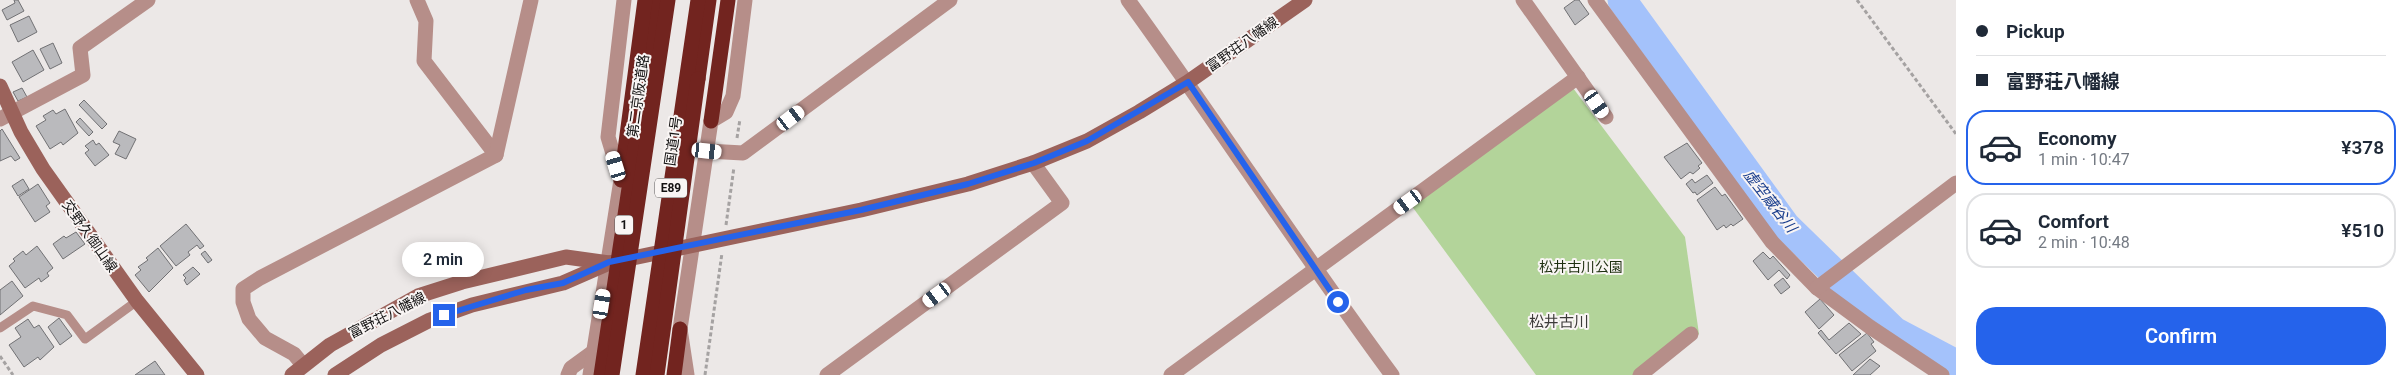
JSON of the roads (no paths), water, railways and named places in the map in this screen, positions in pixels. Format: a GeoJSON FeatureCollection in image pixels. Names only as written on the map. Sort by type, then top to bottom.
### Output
{"type":"FeatureCollection","features":[{"type":"Feature","properties":{"kind":"highway"},"geometry":{"type":"LineString","coordinates":[[621,180],[645,0]]}},
{"type":"Feature","properties":{"kind":"highway","name":"1"},"geometry":{"type":"LineString","coordinates":[[601,375],[656,0]]}},
{"type":"Feature","properties":{"kind":"highway","name":"第二京阪道路"},"geometry":{"type":"LineString","coordinates":[[612,375],[668,0]]}},
{"type":"Feature","properties":{"kind":"highway","name":"E89"},"geometry":{"type":"LineString","coordinates":[[643,375],[698,0]]}},
{"type":"Feature","properties":{"kind":"highway","name":"国道1号"},"geometry":{"type":"LineString","coordinates":[[657,375],[709,0]]}},
{"type":"Feature","properties":{"kind":"highway"},"geometry":{"type":"LineString","coordinates":[[711,121],[728,0]]}},
{"type":"Feature","properties":{"kind":"highway"},"geometry":{"type":"LineString","coordinates":[[674,375],[680,329]]}},
{"type":"Feature","properties":{"kind":"main road","name":"富野荘八幡線"},"geometry":{"type":"LineString","coordinates":[[342,373],[381,345],[430,320],[472,305],[563,283],[609,262],[861,210],[968,184],[1034,163],[1087,141],[1188,82],[1305,0]]}},
{"type":"Feature","properties":{"kind":"main road","name":"交野久御山線"},"geometry":{"type":"LineString","coordinates":[[0,86],[6,116],[21,132],[43,169],[137,301],[197,375]]}},
{"type":"Feature","properties":{"kind":"main road","name":"富野荘八幡線"},"geometry":{"type":"LineString","coordinates":[[298,370],[361,326],[418,296],[462,282],[566,257],[609,262]]}},
{"type":"Feature","properties":{"kind":"street"},"geometry":{"type":"LineString","coordinates":[[6,116],[83,75],[80,48],[148,0]]}},
{"type":"Feature","properties":{"kind":"street"},"geometry":{"type":"LineString","coordinates":[[417,0],[426,21],[424,61],[496,154]]}},
{"type":"Feature","properties":{"kind":"street"},"geometry":{"type":"LineString","coordinates":[[298,370],[294,354],[265,338],[249,319],[242,302],[243,289],[260,278],[496,154],[531,0]]}},
{"type":"Feature","properties":{"kind":"street"},"geometry":{"type":"LineString","coordinates":[[590,375],[621,180],[608,137],[624,0]]}},
{"type":"Feature","properties":{"kind":"street"},"geometry":{"type":"LineString","coordinates":[[687,375],[680,329],[711,121],[726,112],[733,96],[746,0]]}},
{"type":"Feature","properties":{"kind":"street"},"geometry":{"type":"LineString","coordinates":[[707,151],[743,153],[950,0]]}},
{"type":"Feature","properties":{"kind":"street"},"geometry":{"type":"LineString","coordinates":[[1128,0],[1188,82],[1315,269],[1392,375]]}},
{"type":"Feature","properties":{"kind":"street"},"geometry":{"type":"LineString","coordinates":[[1523,0],[1606,117]]}},
{"type":"Feature","properties":{"kind":"street"},"geometry":{"type":"LineString","coordinates":[[1596,0],[1772,242],[1817,288],[1870,328],[1942,375]]}},
{"type":"Feature","properties":{"kind":"street"},"geometry":{"type":"LineString","coordinates":[[1171,375],[1578,77]]}},
{"type":"Feature","properties":{"kind":"street"},"geometry":{"type":"LineString","coordinates":[[827,375],[1062,203],[1034,163]]}},
{"type":"Feature","properties":{"kind":"street"},"geometry":{"type":"LineString","coordinates":[[1817,288],[1956,183]]}},
{"type":"Feature","properties":{"kind":"street"},"geometry":{"type":"LineString","coordinates":[[1640,375],[1691,334]]}},
{"type":"Feature","properties":{"kind":"street"},"geometry":{"type":"LineString","coordinates":[[568,375],[571,368],[594,352]]}},
{"type":"Feature","properties":{"kind":"lane"},"geometry":{"type":"LineString","coordinates":[[0,328],[33,306],[67,315],[85,339],[137,301]]}},
{"type":"Feature","properties":{"kind":"waterway","name":"虚空蔵谷川"},"geometry":{"type":"LineString","coordinates":[[1622,0],[1786,226],[1894,331],[1956,364]]}},
{"type":"Feature","properties":{"kind":"district","name":"松井古川"},"geometry":{"type":"Point","coordinates":[1559,322]}},
{"type":"Feature","properties":{"kind":"park label","name":"松井古川公園"},"geometry":{"type":"Point","coordinates":[1581,267]}}]}
